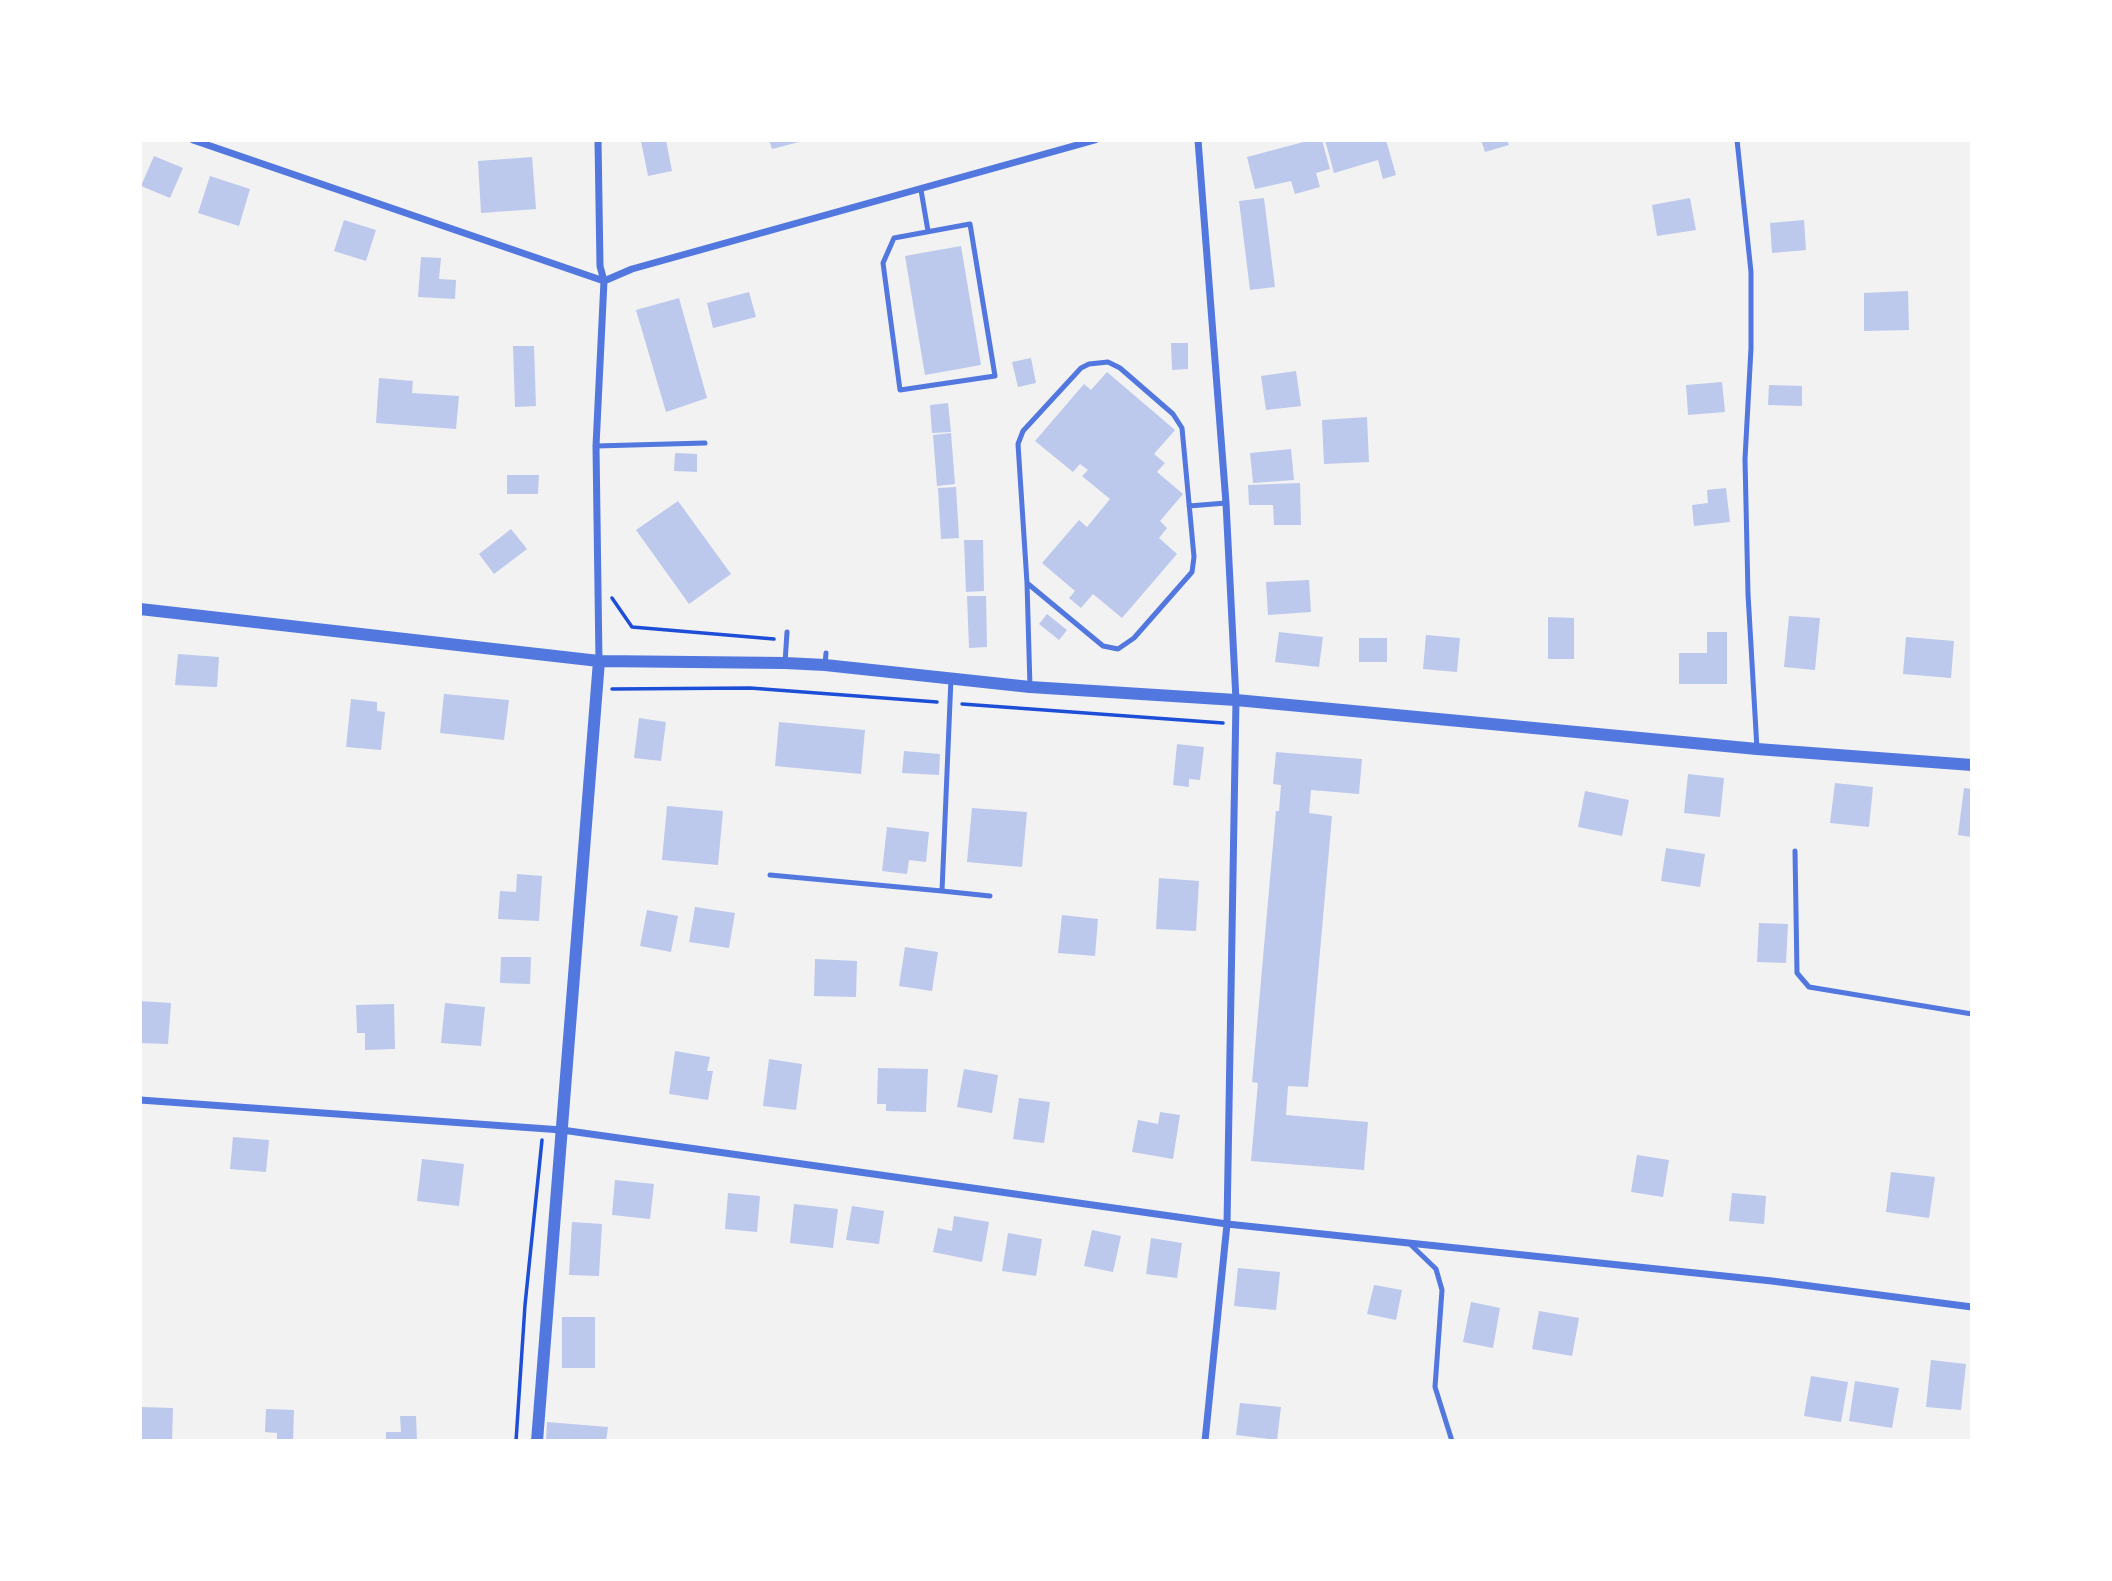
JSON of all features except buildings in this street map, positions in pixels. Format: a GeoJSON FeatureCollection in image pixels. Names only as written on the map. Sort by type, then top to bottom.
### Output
{"type":"FeatureCollection","features":[{"type":"Feature","properties":{"kind":"street"},"geometry":{"type":"LineString","coordinates":[[193,140],[604,281],[632,269],[1095,140]]}},
{"type":"Feature","properties":{"kind":"street"},"geometry":{"type":"LineString","coordinates":[[537,1441],[599,661],[596,446],[604,281],[600,266],[598,140]]}},
{"type":"Feature","properties":{"kind":"street"},"geometry":{"type":"LineString","coordinates":[[1198,140],[1226,503],[1236,700],[1227,1224],[1205,1441]]}},
{"type":"Feature","properties":{"kind":"street"},"geometry":{"type":"LineString","coordinates":[[140,609],[599,661],[785,663],[826,659],[1030,687],[1236,700],[1757,749],[1972,765]]}},
{"type":"Feature","properties":{"kind":"street"},"geometry":{"type":"LineString","coordinates":[[140,1100],[562,1130],[1227,1224],[1772,1281],[1972,1307]]}},
{"type":"Feature","properties":{"kind":"lane"},"geometry":{"type":"LineString","coordinates":[[1737,140],[1751,272],[1751,348],[1745,459],[1748,594],[1757,749]]}},
{"type":"Feature","properties":{"kind":"lane"},"geometry":{"type":"LineString","coordinates":[[921,190],[928,231]]}},
{"type":"Feature","properties":{"kind":"lane"},"geometry":{"type":"LineString","coordinates":[[970,224],[995,376],[900,390],[883,262],[894,238],[928,231],[970,224]]}},
{"type":"Feature","properties":{"kind":"lane"},"geometry":{"type":"LineString","coordinates":[[1027,583],[1103,646],[1118,649],[1134,638],[1192,572],[1194,558],[1182,428],[1179,421],[1120,368],[1108,362],[1089,364],[1081,368],[1023,431],[1018,444],[1027,583],[1030,687]]}},
{"type":"Feature","properties":{"kind":"lane"},"geometry":{"type":"LineString","coordinates":[[596,446],[705,443]]}},
{"type":"Feature","properties":{"kind":"lane"},"geometry":{"type":"LineString","coordinates":[[1189,506],[1226,503]]}},
{"type":"Feature","properties":{"kind":"lane"},"geometry":{"type":"LineString","coordinates":[[785,663],[787,632]]}},
{"type":"Feature","properties":{"kind":"lane"},"geometry":{"type":"LineString","coordinates":[[942,891],[951,678]]}},
{"type":"Feature","properties":{"kind":"lane"},"geometry":{"type":"LineString","coordinates":[[1795,851],[1797,973],[1810,987],[1972,1014]]}},
{"type":"Feature","properties":{"kind":"lane"},"geometry":{"type":"LineString","coordinates":[[770,876],[990,896]]}},
{"type":"Feature","properties":{"kind":"lane"},"geometry":{"type":"LineString","coordinates":[[1409,1243],[1436,1269],[1442,1290],[1435,1387],[1452,1441]]}},
{"type":"Feature","properties":{"kind":"path"},"geometry":{"type":"LineString","coordinates":[[597,690],[750,688],[1235,724]]}},
{"type":"Feature","properties":{"kind":"path"},"geometry":{"type":"LineString","coordinates":[[516,1441],[525,1305],[543,1130]]}}]}
